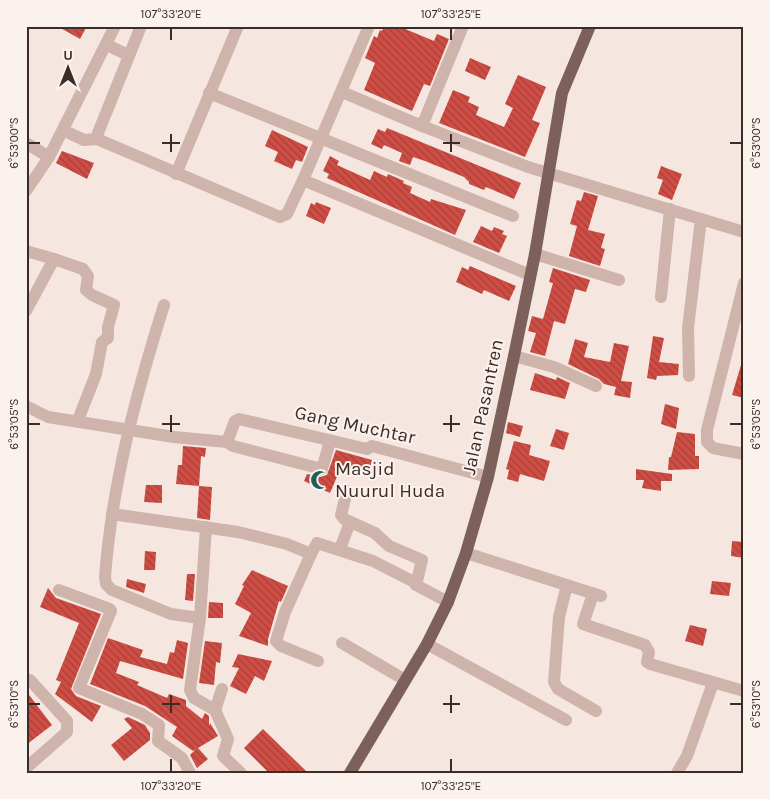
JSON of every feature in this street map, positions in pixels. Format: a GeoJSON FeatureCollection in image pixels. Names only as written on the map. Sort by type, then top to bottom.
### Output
{"type":"FeatureCollection","features":[{"type":"Feature","properties":{"kind":"main road","name":"Jalan Pasantren"},"geometry":{"type":"LineString","coordinates":[[350,773],[427,644],[448,602],[466,553],[488,477],[514,356],[535,254],[562,93],[590,26]]}},
{"type":"Feature","properties":{"kind":"street"},"geometry":{"type":"LineString","coordinates":[[26,191],[49,157],[115,26]]}},
{"type":"Feature","properties":{"kind":"street"},"geometry":{"type":"LineString","coordinates":[[97,139],[128,55],[141,26]]}},
{"type":"Feature","properties":{"kind":"street"},"geometry":{"type":"LineString","coordinates":[[176,174],[238,26]]}},
{"type":"Feature","properties":{"kind":"street"},"geometry":{"type":"LineString","coordinates":[[69,133],[84,140],[97,139],[280,217],[287,214],[304,180],[369,26]]}},
{"type":"Feature","properties":{"kind":"street"},"geometry":{"type":"LineString","coordinates":[[422,126],[463,26]]}},
{"type":"Feature","properties":{"kind":"street"},"geometry":{"type":"LineString","coordinates":[[107,45],[128,55]]}},
{"type":"Feature","properties":{"kind":"street"},"geometry":{"type":"LineString","coordinates":[[342,92],[422,126],[547,174],[744,232]]}},
{"type":"Feature","properties":{"kind":"street"},"geometry":{"type":"LineString","coordinates":[[209,93],[512,216]]}},
{"type":"Feature","properties":{"kind":"street"},"geometry":{"type":"LineString","coordinates":[[26,144],[49,157]]}},
{"type":"Feature","properties":{"kind":"street"},"geometry":{"type":"LineString","coordinates":[[304,180],[530,275]]}},
{"type":"Feature","properties":{"kind":"street"},"geometry":{"type":"LineString","coordinates":[[661,297],[670,209]]}},
{"type":"Feature","properties":{"kind":"street"},"geometry":{"type":"LineString","coordinates":[[689,376],[688,328],[701,219]]}},
{"type":"Feature","properties":{"kind":"street"},"geometry":{"type":"LineString","coordinates":[[26,251],[83,269],[88,276],[86,290],[92,295],[114,305],[108,326],[109,336],[102,342],[96,374],[78,420]]}},
{"type":"Feature","properties":{"kind":"street"},"geometry":{"type":"LineString","coordinates":[[535,254],[620,280]]}},
{"type":"Feature","properties":{"kind":"street"},"geometry":{"type":"LineString","coordinates":[[26,310],[54,259]]}},
{"type":"Feature","properties":{"kind":"street"},"geometry":{"type":"LineString","coordinates":[[743,287],[707,430],[707,442],[713,448],[744,454]]}},
{"type":"Feature","properties":{"kind":"street"},"geometry":{"type":"LineString","coordinates":[[164,305],[128,430],[112,514],[107,550],[106,584],[112,590],[171,614],[200,618]]}},
{"type":"Feature","properties":{"kind":"street"},"geometry":{"type":"LineString","coordinates":[[514,356],[554,367],[596,386]]}},
{"type":"Feature","properties":{"kind":"street"},"geometry":{"type":"LineString","coordinates":[[26,406],[48,417],[78,420],[128,430],[227,442],[233,446],[322,470],[330,441]]}},
{"type":"Feature","properties":{"kind":"street","name":"Gang Muchtar"},"geometry":{"type":"LineString","coordinates":[[227,442],[235,421],[239,419],[367,449],[372,446],[488,477]]}},
{"type":"Feature","properties":{"kind":"street"},"geometry":{"type":"LineString","coordinates":[[347,492],[341,515],[350,522],[375,533],[389,546],[422,560],[416,583]]}},
{"type":"Feature","properties":{"kind":"street"},"geometry":{"type":"LineString","coordinates":[[112,514],[238,532],[277,542],[311,554]]}},
{"type":"Feature","properties":{"kind":"street"},"geometry":{"type":"LineString","coordinates":[[340,549],[350,522]]}},
{"type":"Feature","properties":{"kind":"street"},"geometry":{"type":"LineString","coordinates":[[206,527],[200,618],[190,690],[194,698],[215,710],[228,739],[223,756],[241,773]]}},
{"type":"Feature","properties":{"kind":"street"},"geometry":{"type":"LineString","coordinates":[[318,661],[281,646],[275,639],[317,543],[373,561],[448,602]]}},
{"type":"Feature","properties":{"kind":"street"},"geometry":{"type":"LineString","coordinates":[[466,553],[597,595],[583,624],[645,645],[648,652],[647,662],[650,664],[744,691]]}},
{"type":"Feature","properties":{"kind":"street"},"geometry":{"type":"LineString","coordinates":[[567,585],[558,617],[554,682],[558,688],[596,711]]}},
{"type":"Feature","properties":{"kind":"street"},"geometry":{"type":"LineString","coordinates":[[59,590],[111,611],[80,688],[142,714],[159,725],[158,741],[182,758],[190,773]]}},
{"type":"Feature","properties":{"kind":"street"},"geometry":{"type":"LineString","coordinates":[[342,642],[405,680]]}},
{"type":"Feature","properties":{"kind":"street"},"geometry":{"type":"LineString","coordinates":[[427,644],[566,720]]}},
{"type":"Feature","properties":{"kind":"street"},"geometry":{"type":"LineString","coordinates":[[26,768],[67,732],[68,726],[67,722],[30,680]]}},
{"type":"Feature","properties":{"kind":"street"},"geometry":{"type":"LineString","coordinates":[[677,773],[687,756],[713,683]]}},
{"type":"Feature","properties":{"kind":"street"},"geometry":{"type":"LineString","coordinates":[[215,710],[222,688]]}},
{"type":"Feature","properties":{"kind":"building"},"geometry":{"type":"Polygon","coordinates":[[[57,26],[87,26],[80,39],[57,26]]]}},
{"type":"Feature","properties":{"kind":"building"},"geometry":{"type":"Polygon","coordinates":[[[384,26],[398,26],[434,41],[437,34],[449,39],[430,86],[424,84],[412,111],[364,90],[375,63],[365,58],[374,36],[377,38],[384,26]]]}},
{"type":"Feature","properties":{"kind":"building"},"geometry":{"type":"Polygon","coordinates":[[[470,58],[491,67],[485,80],[465,71],[470,58]]]}},
{"type":"Feature","properties":{"kind":"building"},"geometry":{"type":"Polygon","coordinates":[[[518,75],[546,87],[532,120],[540,123],[525,157],[439,123],[453,90],[470,97],[468,102],[479,107],[476,115],[504,127],[513,108],[505,104],[518,75]]]}},
{"type":"Feature","properties":{"kind":"building"},"geometry":{"type":"Polygon","coordinates":[[[387,128],[521,183],[514,199],[486,187],[484,190],[469,184],[464,177],[413,157],[410,165],[399,161],[402,153],[384,145],[382,149],[371,144],[378,129],[385,132],[387,128]]]}},
{"type":"Feature","properties":{"kind":"building"},"geometry":{"type":"Polygon","coordinates":[[[272,130],[308,147],[302,162],[296,160],[292,169],[274,161],[278,152],[265,146],[272,130]]]}},
{"type":"Feature","properties":{"kind":"building"},"geometry":{"type":"Polygon","coordinates":[[[62,151],[94,163],[87,179],[56,163],[62,151]]]}},
{"type":"Feature","properties":{"kind":"building"},"geometry":{"type":"Polygon","coordinates":[[[330,156],[339,161],[337,165],[370,180],[374,171],[387,177],[388,174],[412,187],[410,193],[430,202],[431,199],[466,210],[455,235],[327,178],[329,174],[323,171],[330,156]]]}},
{"type":"Feature","properties":{"kind":"building"},"geometry":{"type":"Polygon","coordinates":[[[661,166],[682,174],[672,200],[658,194],[663,180],[657,178],[661,166]]]}},
{"type":"Feature","properties":{"kind":"building"},"geometry":{"type":"Polygon","coordinates":[[[584,192],[598,196],[588,230],[605,234],[601,248],[605,249],[600,266],[569,256],[577,226],[570,224],[577,200],[581,201],[584,192]]]}},
{"type":"Feature","properties":{"kind":"building"},"geometry":{"type":"Polygon","coordinates":[[[316,202],[331,208],[324,224],[306,216],[311,203],[315,205],[316,202]]]}},
{"type":"Feature","properties":{"kind":"building"},"geometry":{"type":"Polygon","coordinates":[[[481,226],[492,231],[494,227],[504,231],[502,234],[507,236],[499,253],[473,242],[481,226]]]}},
{"type":"Feature","properties":{"kind":"building"},"geometry":{"type":"Polygon","coordinates":[[[470,266],[516,286],[509,301],[484,290],[482,294],[456,282],[462,267],[468,270],[470,266]]]}},
{"type":"Feature","properties":{"kind":"building"},"geometry":{"type":"Polygon","coordinates":[[[553,268],[590,280],[586,292],[575,289],[565,324],[554,321],[545,356],[530,352],[536,333],[528,331],[532,316],[543,319],[553,283],[549,282],[553,268]]]}},
{"type":"Feature","properties":{"kind":"building"},"geometry":{"type":"Polygon","coordinates":[[[653,336],[664,338],[659,362],[679,364],[678,375],[657,376],[656,380],[647,378],[653,336]]]}},
{"type":"Feature","properties":{"kind":"building"},"geometry":{"type":"Polygon","coordinates":[[[575,339],[588,343],[584,357],[610,362],[614,343],[629,346],[621,381],[632,382],[630,398],[614,395],[616,387],[604,384],[599,379],[568,364],[575,339]]]}},
{"type":"Feature","properties":{"kind":"building"},"geometry":{"type":"Polygon","coordinates":[[[741,365],[744,365],[744,398],[732,395],[741,365]]]}},
{"type":"Feature","properties":{"kind":"building"},"geometry":{"type":"Polygon","coordinates":[[[535,373],[556,380],[557,377],[570,383],[565,399],[530,390],[535,373]]]}},
{"type":"Feature","properties":{"kind":"building"},"geometry":{"type":"Polygon","coordinates":[[[665,404],[679,408],[676,429],[661,424],[665,404]]]}},
{"type":"Feature","properties":{"kind":"building"},"geometry":{"type":"Polygon","coordinates":[[[508,422],[523,426],[520,437],[506,433],[508,422]]]}},
{"type":"Feature","properties":{"kind":"building"},"geometry":{"type":"Polygon","coordinates":[[[556,429],[569,433],[564,450],[550,446],[556,429]]]}},
{"type":"Feature","properties":{"kind":"building"},"geometry":{"type":"Polygon","coordinates":[[[677,432],[695,434],[695,456],[699,456],[699,469],[668,470],[669,457],[671,457],[677,432]]]}},
{"type":"Feature","properties":{"kind":"building"},"geometry":{"type":"Polygon","coordinates":[[[514,441],[531,445],[529,455],[550,461],[544,481],[520,474],[518,482],[507,479],[509,470],[506,469],[514,441]]]}},
{"type":"Feature","properties":{"kind":"building"},"geometry":{"type":"Polygon","coordinates":[[[183,446],[206,448],[205,457],[201,456],[199,486],[176,484],[178,465],[182,465],[183,446]]]}},
{"type":"Feature","properties":{"kind":"building"},"geometry":{"type":"Polygon","coordinates":[[[336,450],[372,460],[368,474],[344,467],[343,473],[339,472],[330,493],[304,481],[307,474],[320,477],[327,475],[336,450]]]}},
{"type":"Feature","properties":{"kind":"building"},"geometry":{"type":"Polygon","coordinates":[[[636,469],[672,474],[672,481],[661,481],[661,491],[642,488],[644,480],[636,480],[636,469]]]}},
{"type":"Feature","properties":{"kind":"building"},"geometry":{"type":"Polygon","coordinates":[[[146,485],[162,485],[162,503],[144,502],[146,485]]]}},
{"type":"Feature","properties":{"kind":"building"},"geometry":{"type":"Polygon","coordinates":[[[199,486],[212,487],[210,520],[197,518],[199,486]]]}},
{"type":"Feature","properties":{"kind":"building"},"geometry":{"type":"Polygon","coordinates":[[[732,541],[744,542],[744,558],[731,556],[732,541]]]}},
{"type":"Feature","properties":{"kind":"building"},"geometry":{"type":"Polygon","coordinates":[[[145,551],[156,552],[155,570],[144,570],[145,551]]]}},
{"type":"Feature","properties":{"kind":"building"},"geometry":{"type":"Polygon","coordinates":[[[252,570],[288,586],[281,602],[279,601],[268,639],[268,646],[239,636],[251,613],[235,604],[244,586],[242,585],[252,570]]]}},
{"type":"Feature","properties":{"kind":"building"},"geometry":{"type":"Polygon","coordinates":[[[187,574],[195,574],[193,601],[185,600],[187,574]]]}},
{"type":"Feature","properties":{"kind":"building"},"geometry":{"type":"Polygon","coordinates":[[[127,579],[146,584],[144,593],[126,587],[127,579]]]}},
{"type":"Feature","properties":{"kind":"building"},"geometry":{"type":"Polygon","coordinates":[[[712,581],[731,583],[729,596],[710,594],[712,581]]]}},
{"type":"Feature","properties":{"kind":"building"},"geometry":{"type":"Polygon","coordinates":[[[48,588],[56,598],[101,614],[71,689],[76,696],[101,706],[92,722],[55,694],[61,682],[56,680],[79,623],[40,607],[48,588]]]}},
{"type":"Feature","properties":{"kind":"building"},"geometry":{"type":"Polygon","coordinates":[[[209,602],[223,603],[223,618],[208,618],[209,602]]]}},
{"type":"Feature","properties":{"kind":"building"},"geometry":{"type":"Polygon","coordinates":[[[690,625],[707,629],[703,646],[685,641],[690,625]]]}},
{"type":"Feature","properties":{"kind":"building"},"geometry":{"type":"Polygon","coordinates":[[[108,638],[143,650],[140,657],[167,664],[170,652],[174,653],[177,640],[188,643],[183,679],[120,661],[116,673],[139,682],[137,685],[167,698],[169,694],[186,700],[186,706],[202,719],[205,713],[209,716],[209,726],[210,723],[218,736],[198,748],[208,759],[197,768],[190,755],[196,749],[193,751],[172,736],[177,727],[145,706],[90,684],[108,638]]]}},
{"type":"Feature","properties":{"kind":"building"},"geometry":{"type":"Polygon","coordinates":[[[205,641],[222,643],[220,663],[216,662],[214,685],[199,683],[205,641]]]}},
{"type":"Feature","properties":{"kind":"building"},"geometry":{"type":"Polygon","coordinates":[[[238,654],[272,661],[264,681],[255,676],[246,694],[230,686],[239,668],[232,667],[238,654]]]}},
{"type":"Feature","properties":{"kind":"building"},"geometry":{"type":"Polygon","coordinates":[[[26,691],[52,725],[26,745],[26,691]]]}},
{"type":"Feature","properties":{"kind":"building"},"geometry":{"type":"Polygon","coordinates":[[[128,717],[145,725],[150,733],[150,740],[124,761],[111,745],[132,728],[124,719],[128,717]]]}},
{"type":"Feature","properties":{"kind":"building"},"geometry":{"type":"Polygon","coordinates":[[[263,729],[308,773],[269,773],[244,748],[263,729]]]}},
{"type":"Feature","properties":{"kind":"place","name":"Masjid Nuurul Huda"},"geometry":{"type":"Point","coordinates":[320,480]}}]}
